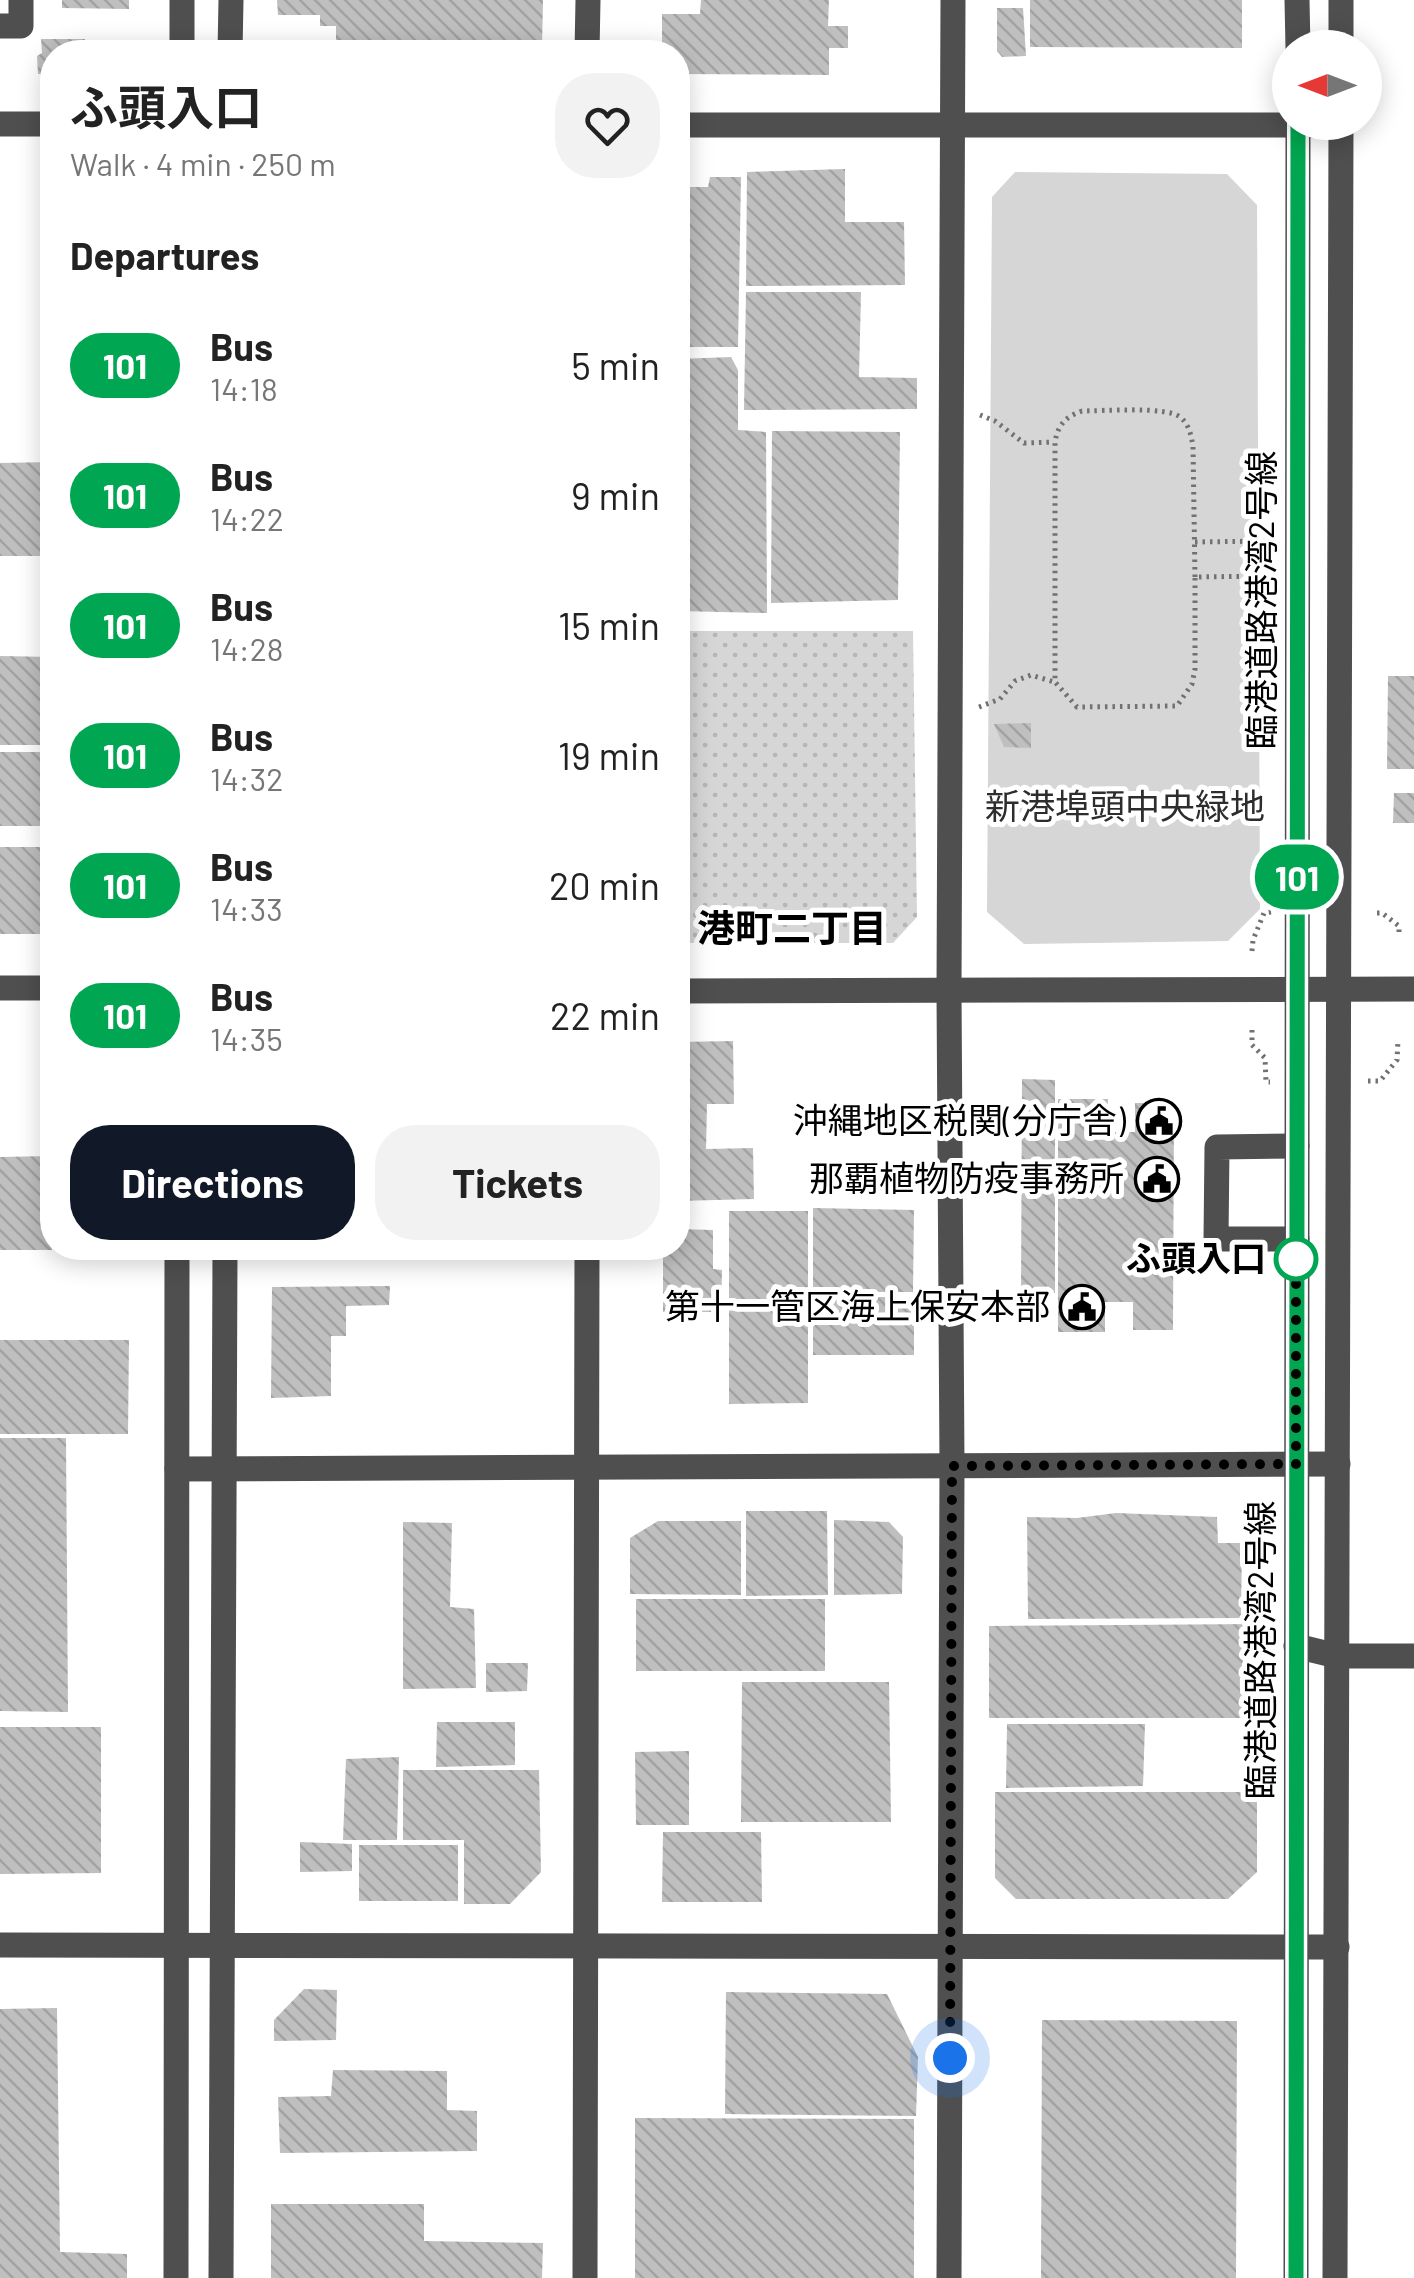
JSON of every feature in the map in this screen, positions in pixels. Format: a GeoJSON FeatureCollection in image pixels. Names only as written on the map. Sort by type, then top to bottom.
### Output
{"type":"FeatureCollection","features":[{"type":"Feature","properties":{"kind":"street"},"geometry":{"type":"LineString","coordinates":[[0,26],[21,26],[21,0]]}},
{"type":"Feature","properties":{"kind":"street"},"geometry":{"type":"LineString","coordinates":[[182,0],[182,40]]}},
{"type":"Feature","properties":{"kind":"street"},"geometry":{"type":"LineString","coordinates":[[230,0],[230,40]]}},
{"type":"Feature","properties":{"kind":"street"},"geometry":{"type":"LineString","coordinates":[[588,0],[588,40]]}},
{"type":"Feature","properties":{"kind":"street"},"geometry":{"type":"LineString","coordinates":[[949,2278],[952,1466],[948,991],[953,0]]}},
{"type":"Feature","properties":{"kind":"street"},"geometry":{"type":"LineString","coordinates":[[1298,0],[1298,30]]}},
{"type":"Feature","properties":{"kind":"street"},"geometry":{"type":"LineString","coordinates":[[1341,0],[1341,30]]}},
{"type":"Feature","properties":{"kind":"street"},"geometry":{"type":"LineString","coordinates":[[690,125],[1272,123]]}},
{"type":"Feature","properties":{"kind":"street"},"geometry":{"type":"LineString","coordinates":[[0,124],[40,124]]}},
{"type":"Feature","properties":{"kind":"street","name":"臨港道路港湾2号線"},"geometry":{"type":"LineString","coordinates":[[1296,2278],[1298,140]]}},
{"type":"Feature","properties":{"kind":"street"},"geometry":{"type":"LineString","coordinates":[[1335,2278],[1340,140]]}},
{"type":"Feature","properties":{"kind":"street"},"geometry":{"type":"LineString","coordinates":[[0,988],[40,988]]}},
{"type":"Feature","properties":{"kind":"street"},"geometry":{"type":"LineString","coordinates":[[690,991],[1414,989]]}},
{"type":"Feature","properties":{"kind":"street"},"geometry":{"type":"LineString","coordinates":[[1296,1146],[1217,1147],[1216,1239],[1296,1239]]}},
{"type":"Feature","properties":{"kind":"street"},"geometry":{"type":"LineString","coordinates":[[176,2278],[177,1260]]}},
{"type":"Feature","properties":{"kind":"street"},"geometry":{"type":"LineString","coordinates":[[221,2278],[225,1260]]}},
{"type":"Feature","properties":{"kind":"street"},"geometry":{"type":"LineString","coordinates":[[586,1260],[586,2278]]}},
{"type":"Feature","properties":{"kind":"street"},"geometry":{"type":"LineString","coordinates":[[176,1469],[1338,1464]]}},
{"type":"Feature","properties":{"kind":"street"},"geometry":{"type":"LineString","coordinates":[[1296,1646],[1337,1656],[1414,1656]]}},
{"type":"Feature","properties":{"kind":"street"},"geometry":{"type":"LineString","coordinates":[[0,1945],[1336,1947]]}},
{"type":"Feature","properties":{"kind":"path"},"geometry":{"type":"LineString","coordinates":[[979,706],[1000,699],[1015,680],[1031,675],[1054,682],[1077,706],[1177,706],[1192,684],[1193,446],[1182,418],[1169,411],[1082,411],[1069,416],[1058,428],[1054,442],[1054,682]]}},
{"type":"Feature","properties":{"kind":"path"},"geometry":{"type":"LineString","coordinates":[[980,414],[1024,443],[1054,442]]}},
{"type":"Feature","properties":{"kind":"path"},"geometry":{"type":"LineString","coordinates":[[1194,542],[1269,541]]}},
{"type":"Feature","properties":{"kind":"path"},"geometry":{"type":"LineString","coordinates":[[1194,577],[1269,576]]}},
{"type":"Feature","properties":{"kind":"path"},"geometry":{"type":"LineString","coordinates":[[1252,951],[1264,913],[1279,912]]}},
{"type":"Feature","properties":{"kind":"path"},"geometry":{"type":"LineString","coordinates":[[1377,913],[1399,926],[1399,936]]}},
{"type":"Feature","properties":{"kind":"path"},"geometry":{"type":"LineString","coordinates":[[1252,1030],[1252,1045],[1265,1058],[1266,1082],[1276,1082]]}},
{"type":"Feature","properties":{"kind":"path"},"geometry":{"type":"LineString","coordinates":[[1368,1081],[1380,1081],[1397,1060],[1398,1040]]}},
{"type":"Feature","properties":{"kind":"green space","name":"新港埠頭中央緑地"},"geometry":{"type":"Polygon","coordinates":[[[1015,172],[1227,174],[1257,205],[1260,909],[1228,941],[1024,944],[987,912],[992,197],[1015,172]]]}},
{"type":"Feature","properties":{"kind":"green space"},"geometry":{"type":"Polygon","coordinates":[[[690,631],[913,631],[917,917],[893,943],[690,943],[690,631]]]}},
{"type":"Feature","properties":{"kind":"building"},"geometry":{"type":"Polygon","coordinates":[[[62,0],[129,0],[129,9],[62,8],[62,0]]]}},
{"type":"Feature","properties":{"kind":"building"},"geometry":{"type":"Polygon","coordinates":[[[277,0],[543,0],[542,40],[336,40],[336,26],[320,26],[320,15],[278,15],[277,0]]]}},
{"type":"Feature","properties":{"kind":"building"},"geometry":{"type":"Polygon","coordinates":[[[701,0],[829,0],[828,26],[848,26],[848,48],[829,48],[829,75],[690,74],[690,40],[662,40],[662,14],[700,14],[701,0]]]}},
{"type":"Feature","properties":{"kind":"building"},"geometry":{"type":"Polygon","coordinates":[[[1030,0],[1242,0],[1242,48],[1030,47],[1030,0]]]}},
{"type":"Feature","properties":{"kind":"building"},"geometry":{"type":"Polygon","coordinates":[[[997,8],[1023,8],[1026,56],[1002,57],[997,51],[997,8]]]}},
{"type":"Feature","properties":{"kind":"building"},"geometry":{"type":"Polygon","coordinates":[[[845,169],[845,222],[904,222],[905,285],[746,286],[747,172],[845,169]]]}},
{"type":"Feature","properties":{"kind":"building"},"geometry":{"type":"Polygon","coordinates":[[[710,177],[741,177],[738,347],[690,347],[690,187],[708,187],[710,177]]]}},
{"type":"Feature","properties":{"kind":"building"},"geometry":{"type":"Polygon","coordinates":[[[746,292],[861,292],[859,377],[917,378],[917,409],[744,410],[746,292]]]}},
{"type":"Feature","properties":{"kind":"building"},"geometry":{"type":"Polygon","coordinates":[[[731,357],[738,370],[738,430],[766,432],[767,613],[690,611],[690,359],[731,357]]]}},
{"type":"Feature","properties":{"kind":"building"},"geometry":{"type":"Polygon","coordinates":[[[772,431],[900,432],[898,600],[771,603],[772,431]]]}},
{"type":"Feature","properties":{"kind":"building"},"geometry":{"type":"Polygon","coordinates":[[[40,462],[40,556],[0,556],[0,463],[40,462]]]}},
{"type":"Feature","properties":{"kind":"building"},"geometry":{"type":"Polygon","coordinates":[[[0,656],[40,657],[40,745],[0,745],[0,656]]]}},
{"type":"Feature","properties":{"kind":"building"},"geometry":{"type":"Polygon","coordinates":[[[1388,676],[1414,676],[1414,769],[1387,769],[1388,676]]]}},
{"type":"Feature","properties":{"kind":"building"},"geometry":{"type":"Polygon","coordinates":[[[1031,723],[1031,748],[1004,747],[994,724],[1031,723]]]}},
{"type":"Feature","properties":{"kind":"building"},"geometry":{"type":"Polygon","coordinates":[[[0,752],[40,752],[40,826],[0,826],[0,752]]]}},
{"type":"Feature","properties":{"kind":"building"},"geometry":{"type":"Polygon","coordinates":[[[1394,793],[1414,793],[1414,823],[1393,823],[1394,793]]]}},
{"type":"Feature","properties":{"kind":"building"},"geometry":{"type":"Polygon","coordinates":[[[0,847],[40,847],[40,934],[0,934],[0,847]]]}},
{"type":"Feature","properties":{"kind":"building"},"geometry":{"type":"Polygon","coordinates":[[[733,1041],[734,1104],[707,1104],[706,1149],[753,1148],[754,1199],[690,1201],[690,1042],[733,1041]]]}},
{"type":"Feature","properties":{"kind":"building"},"geometry":{"type":"Polygon","coordinates":[[[1022,1079],[1055,1080],[1055,1293],[1021,1293],[1022,1079]]]}},
{"type":"Feature","properties":{"kind":"building"},"geometry":{"type":"Polygon","coordinates":[[[1058,1099],[1108,1099],[1108,1132],[1135,1132],[1135,1103],[1174,1103],[1173,1330],[1133,1330],[1133,1302],[1105,1302],[1105,1332],[1058,1332],[1058,1099]]]}},
{"type":"Feature","properties":{"kind":"building"},"geometry":{"type":"Polygon","coordinates":[[[40,1156],[40,1250],[0,1250],[0,1157],[40,1156]]]}},
{"type":"Feature","properties":{"kind":"building"},"geometry":{"type":"Polygon","coordinates":[[[813,1208],[914,1210],[913,1292],[813,1292],[813,1208]]]}},
{"type":"Feature","properties":{"kind":"building"},"geometry":{"type":"Polygon","coordinates":[[[729,1211],[808,1211],[808,1403],[729,1404],[729,1211]]]}},
{"type":"Feature","properties":{"kind":"building"},"geometry":{"type":"Polygon","coordinates":[[[690,1229],[713,1230],[713,1269],[722,1270],[721,1312],[663,1312],[663,1260],[690,1260],[690,1229]]]}},
{"type":"Feature","properties":{"kind":"building"},"geometry":{"type":"Polygon","coordinates":[[[390,1286],[389,1305],[346,1306],[346,1336],[331,1336],[331,1396],[271,1398],[272,1287],[390,1286]]]}},
{"type":"Feature","properties":{"kind":"building"},"geometry":{"type":"Polygon","coordinates":[[[813,1297],[914,1297],[914,1355],[813,1355],[813,1297]]]}},
{"type":"Feature","properties":{"kind":"building"},"geometry":{"type":"Polygon","coordinates":[[[0,1340],[129,1340],[128,1434],[0,1434],[0,1340]]]}},
{"type":"Feature","properties":{"kind":"building"},"geometry":{"type":"Polygon","coordinates":[[[0,1438],[66,1438],[68,1712],[0,1711],[0,1438]]]}},
{"type":"Feature","properties":{"kind":"building"},"geometry":{"type":"Polygon","coordinates":[[[746,1511],[827,1511],[828,1595],[746,1596],[746,1511]]]}},
{"type":"Feature","properties":{"kind":"building"},"geometry":{"type":"Polygon","coordinates":[[[1116,1513],[1217,1517],[1218,1543],[1242,1543],[1241,1618],[1028,1619],[1027,1517],[1077,1518],[1116,1513]]]}},
{"type":"Feature","properties":{"kind":"building"},"geometry":{"type":"Polygon","coordinates":[[[834,1520],[889,1522],[903,1537],[902,1594],[834,1595],[834,1520]]]}},
{"type":"Feature","properties":{"kind":"building"},"geometry":{"type":"Polygon","coordinates":[[[658,1521],[741,1521],[741,1595],[630,1594],[630,1538],[658,1521]]]}},
{"type":"Feature","properties":{"kind":"building"},"geometry":{"type":"Polygon","coordinates":[[[403,1522],[452,1523],[450,1607],[474,1609],[476,1688],[403,1689],[403,1522]]]}},
{"type":"Feature","properties":{"kind":"building"},"geometry":{"type":"Polygon","coordinates":[[[636,1599],[825,1599],[825,1671],[636,1671],[636,1599]]]}},
{"type":"Feature","properties":{"kind":"building"},"geometry":{"type":"Polygon","coordinates":[[[1257,1624],[1258,1718],[989,1718],[989,1626],[1257,1624]]]}},
{"type":"Feature","properties":{"kind":"building"},"geometry":{"type":"Polygon","coordinates":[[[486,1663],[528,1663],[527,1691],[486,1692],[486,1663]]]}},
{"type":"Feature","properties":{"kind":"building"},"geometry":{"type":"Polygon","coordinates":[[[742,1682],[889,1682],[891,1822],[741,1822],[742,1682]]]}},
{"type":"Feature","properties":{"kind":"building"},"geometry":{"type":"Polygon","coordinates":[[[437,1722],[515,1722],[515,1765],[436,1767],[437,1722]]]}},
{"type":"Feature","properties":{"kind":"building"},"geometry":{"type":"Polygon","coordinates":[[[1007,1724],[1145,1724],[1143,1786],[1006,1788],[1007,1724]]]}},
{"type":"Feature","properties":{"kind":"building"},"geometry":{"type":"Polygon","coordinates":[[[0,1727],[101,1727],[101,1873],[0,1874],[0,1727]]]}},
{"type":"Feature","properties":{"kind":"building"},"geometry":{"type":"Polygon","coordinates":[[[689,1751],[689,1825],[636,1825],[635,1752],[689,1751]]]}},
{"type":"Feature","properties":{"kind":"building"},"geometry":{"type":"Polygon","coordinates":[[[399,1757],[397,1840],[343,1840],[346,1759],[399,1757]]]}},
{"type":"Feature","properties":{"kind":"building"},"geometry":{"type":"Polygon","coordinates":[[[403,1770],[539,1770],[541,1872],[510,1904],[464,1904],[464,1840],[403,1840],[403,1770]]]}},
{"type":"Feature","properties":{"kind":"building"},"geometry":{"type":"Polygon","coordinates":[[[995,1792],[1257,1792],[1257,1872],[1228,1899],[1016,1899],[995,1878],[995,1792]]]}},
{"type":"Feature","properties":{"kind":"building"},"geometry":{"type":"Polygon","coordinates":[[[663,1832],[761,1832],[762,1902],[662,1902],[663,1832]]]}},
{"type":"Feature","properties":{"kind":"building"},"geometry":{"type":"Polygon","coordinates":[[[300,1842],[352,1844],[352,1871],[300,1872],[300,1842]]]}},
{"type":"Feature","properties":{"kind":"building"},"geometry":{"type":"Polygon","coordinates":[[[359,1845],[458,1845],[458,1901],[359,1901],[359,1845]]]}},
{"type":"Feature","properties":{"kind":"building"},"geometry":{"type":"Polygon","coordinates":[[[304,1989],[337,1990],[336,2040],[274,2041],[274,2020],[304,1989]]]}},
{"type":"Feature","properties":{"kind":"building"},"geometry":{"type":"Polygon","coordinates":[[[726,1992],[887,1994],[918,2057],[916,2116],[725,2114],[726,1992]]]}},
{"type":"Feature","properties":{"kind":"building"},"geometry":{"type":"Polygon","coordinates":[[[57,2008],[60,2252],[127,2254],[127,2278],[0,2278],[0,2009],[57,2008]]]}},
{"type":"Feature","properties":{"kind":"building"},"geometry":{"type":"Polygon","coordinates":[[[1042,2020],[1237,2021],[1236,2278],[1041,2278],[1042,2020]]]}},
{"type":"Feature","properties":{"kind":"building"},"geometry":{"type":"Polygon","coordinates":[[[333,2070],[447,2071],[447,2110],[477,2111],[477,2151],[280,2153],[278,2097],[331,2096],[333,2070]]]}},
{"type":"Feature","properties":{"kind":"building"},"geometry":{"type":"Polygon","coordinates":[[[635,2118],[914,2119],[914,2278],[635,2278],[635,2118]]]}},
{"type":"Feature","properties":{"kind":"building"},"geometry":{"type":"Polygon","coordinates":[[[271,2204],[424,2204],[424,2241],[543,2243],[542,2278],[271,2278],[271,2204]]]}},
{"type":"Feature","properties":{"kind":"bus line","name":"101"},"geometry":{"type":"LineString","coordinates":[[1296,2278],[1298,140]]}},
{"type":"Feature","properties":{"kind":"place","name":"沖縄地区税関(分庁舎)"},"geometry":{"type":"Point","coordinates":[1159,1121]}},
{"type":"Feature","properties":{"kind":"place","name":"那覇植物防疫事務所"},"geometry":{"type":"Point","coordinates":[1157,1179]}},
{"type":"Feature","properties":{"kind":"place","name":"ふ頭入口"},"geometry":{"type":"Point","coordinates":[1296,1259]}},
{"type":"Feature","properties":{"kind":"place","name":"第十一管区海上保安本部"},"geometry":{"type":"Point","coordinates":[1082,1307]}},
{"type":"Feature","properties":{"kind":"district","name":"港町二丁目"},"geometry":{"type":"Point","coordinates":[792,929]}},
{"type":"Feature","properties":{"kind":"route"},"geometry":{"type":"LineString","coordinates":[[950,2058],[952,1466],[1296,1464],[1296,1259]]}}]}
